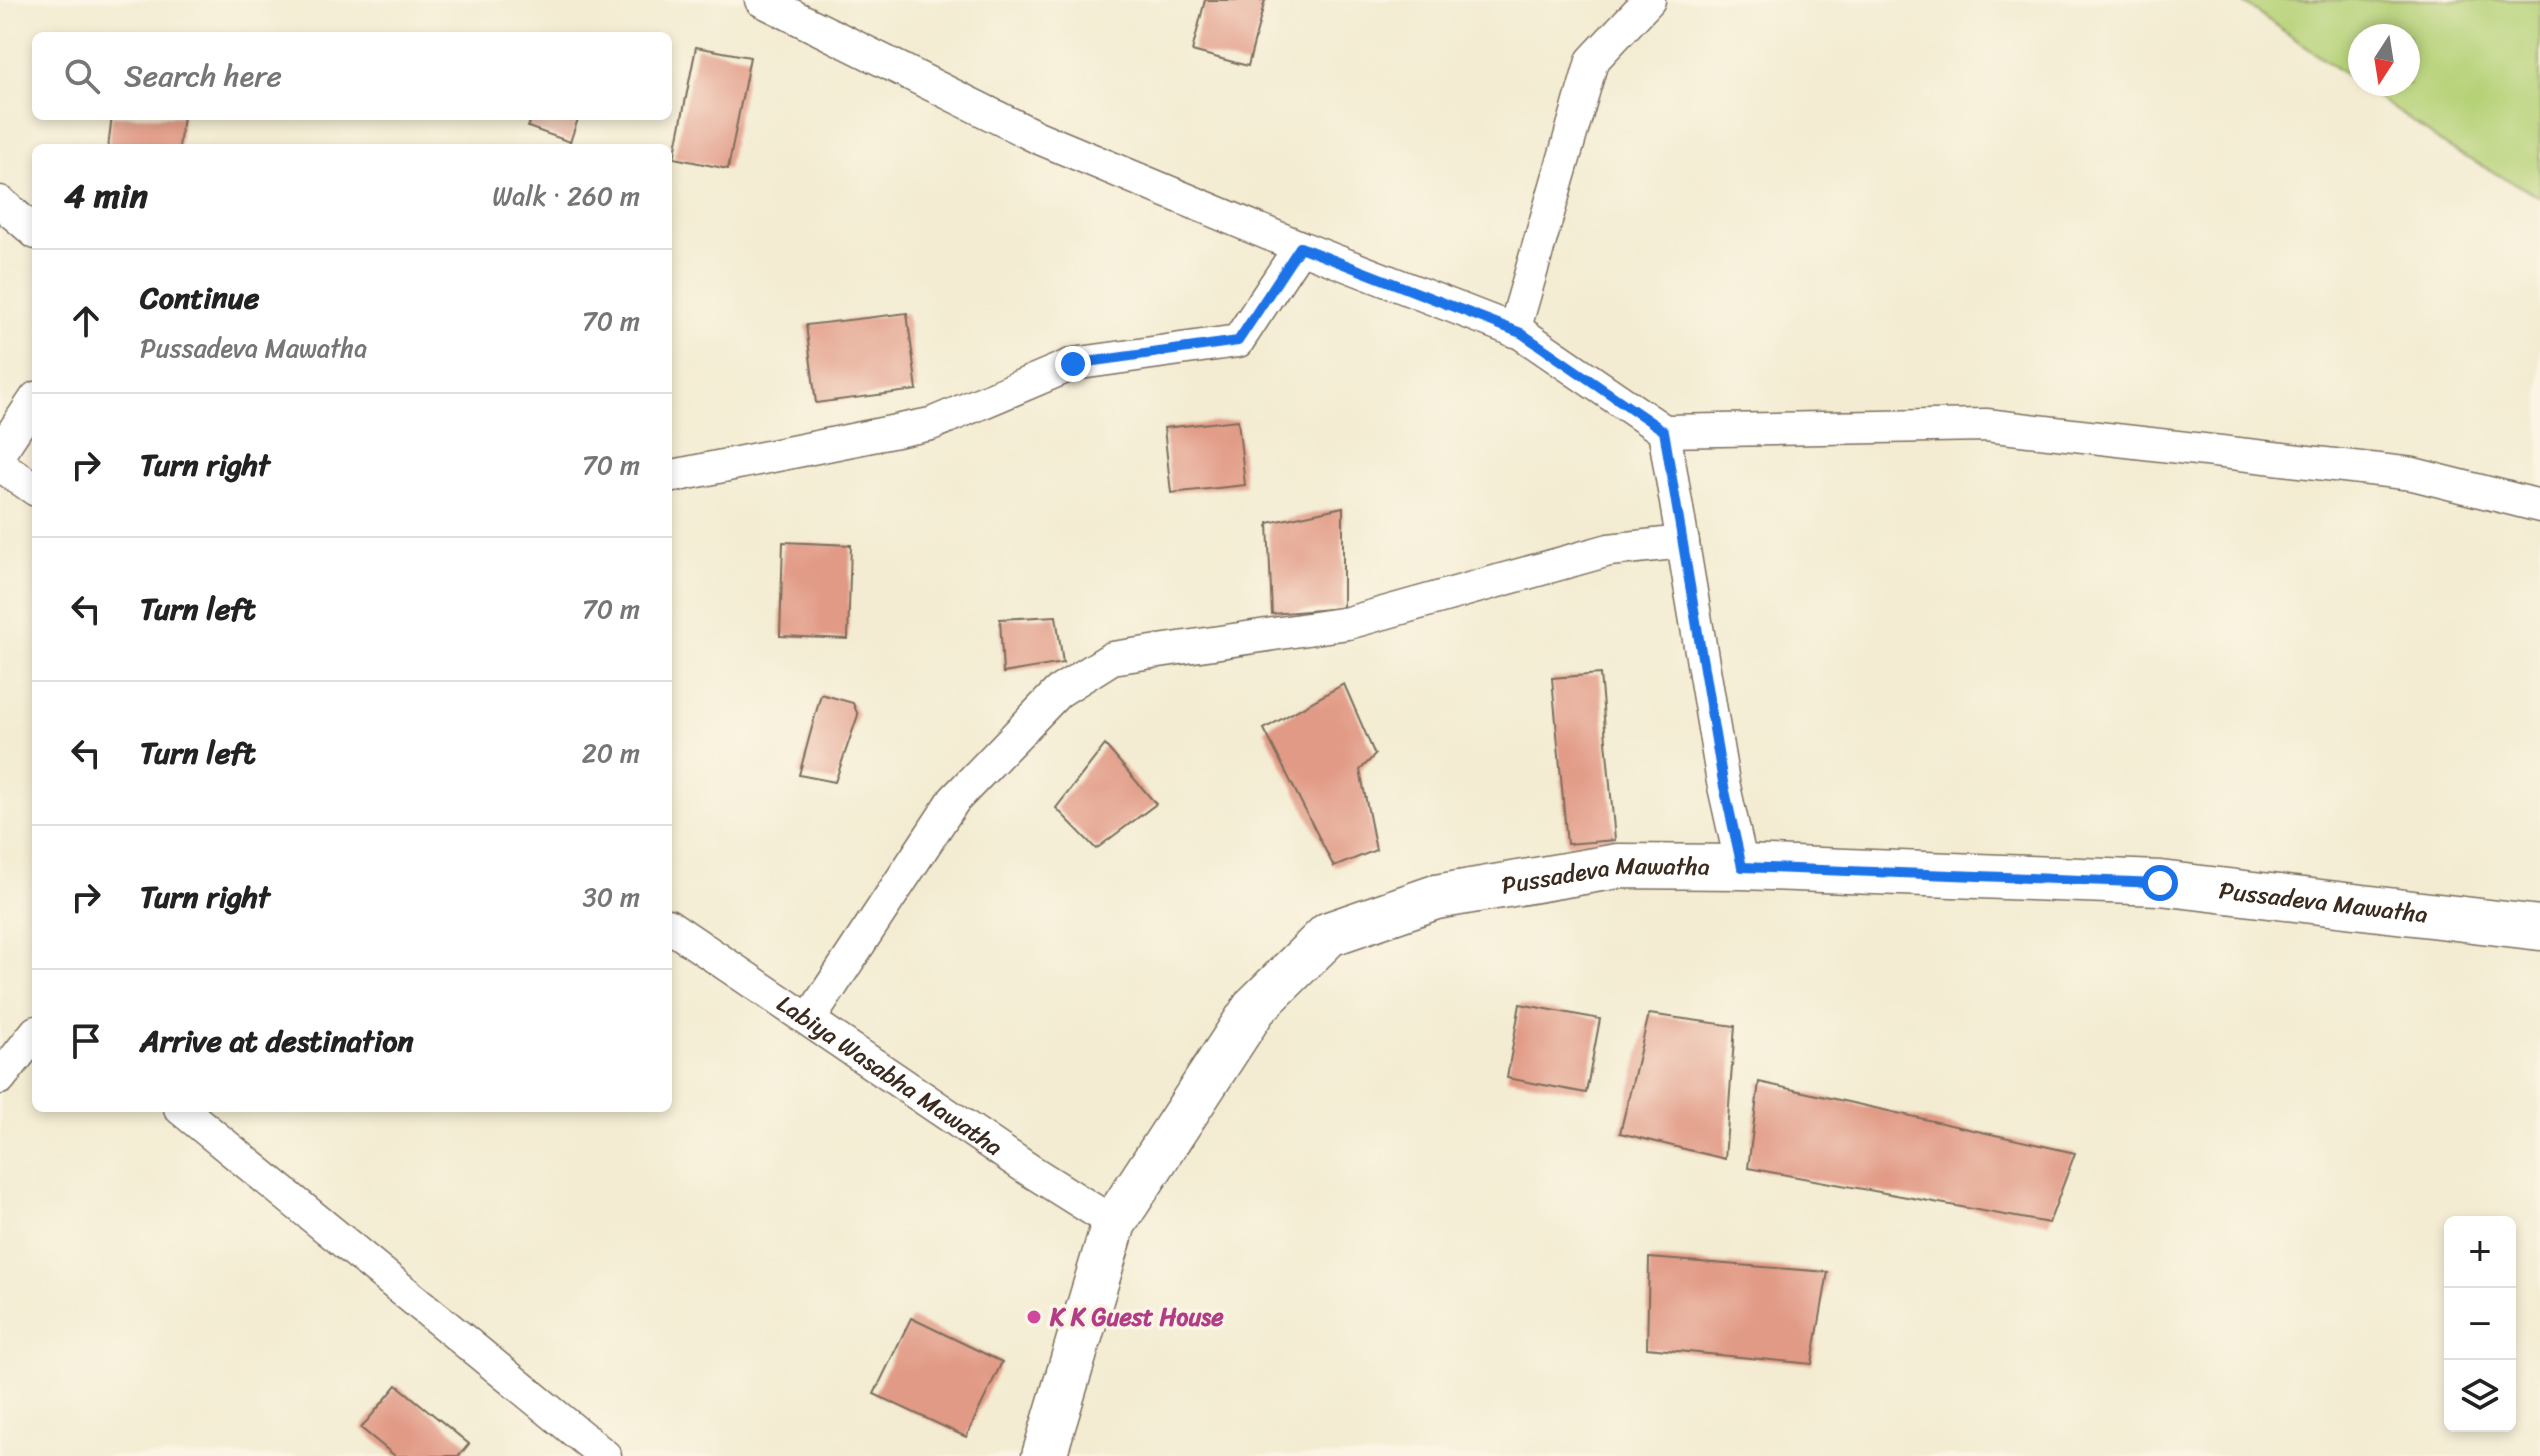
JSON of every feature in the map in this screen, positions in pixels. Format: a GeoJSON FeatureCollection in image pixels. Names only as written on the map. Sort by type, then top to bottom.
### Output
{"type":"FeatureCollection","features":[{"type":"Feature","properties":{"kind":"street"},"geometry":{"type":"LineString","coordinates":[[761,0],[1037,137],[1300,247],[1521,333],[1664,431],[1986,425],[2413,474],[2540,506]]}},
{"type":"Feature","properties":{"kind":"street"},"geometry":{"type":"LineString","coordinates":[[1514,331],[1592,61],[1649,0]]}},
{"type":"Feature","properties":{"kind":"street"},"geometry":{"type":"LineString","coordinates":[[0,202],[32,230]]}},
{"type":"Feature","properties":{"kind":"street"},"geometry":{"type":"LineString","coordinates":[[672,476],[931,424],[1073,364],[1238,341],[1300,247]]}},
{"type":"Feature","properties":{"kind":"street"},"geometry":{"type":"LineString","coordinates":[[0,452],[32,404]]}},
{"type":"Feature","properties":{"kind":"street"},"geometry":{"type":"LineString","coordinates":[[1664,431],[1723,782],[1742,867]]}},
{"type":"Feature","properties":{"kind":"street"},"geometry":{"type":"LineString","coordinates":[[0,465],[32,487]]}},
{"type":"Feature","properties":{"kind":"street"},"geometry":{"type":"LineString","coordinates":[[809,1020],[954,800],[1058,692],[1112,658],[1348,623],[1609,550],[1683,542]]}},
{"type":"Feature","properties":{"kind":"street","name":"Pussadeva Mawatha"},"geometry":{"type":"LineString","coordinates":[[1044,1456],[1114,1223],[1255,1007],[1329,934],[1436,897],[1618,866],[1742,867],[2160,883],[2540,928]]}},
{"type":"Feature","properties":{"kind":"street","name":"Labiya Wasabha Mawatha"},"geometry":{"type":"LineString","coordinates":[[672,928],[1028,1169],[1114,1223]]}},
{"type":"Feature","properties":{"kind":"street"},"geometry":{"type":"LineString","coordinates":[[0,1078],[32,1037]]}},
{"type":"Feature","properties":{"kind":"street"},"geometry":{"type":"LineString","coordinates":[[185,1112],[605,1456]]}},
{"type":"Feature","properties":{"kind":"green space"},"geometry":{"type":"Polygon","coordinates":[[[2240,0],[2540,0],[2540,197],[2449,148],[2376,96],[2420,96],[2420,24],[2348,24],[2348,76],[2240,0]]]}},
{"type":"Feature","properties":{"kind":"building"},"geometry":{"type":"Polygon","coordinates":[[[1205,0],[1265,0],[1248,66],[1192,51],[1205,0]]]}},
{"type":"Feature","properties":{"kind":"building"},"geometry":{"type":"Polygon","coordinates":[[[696,47],[750,57],[728,169],[674,158],[696,47]]]}},
{"type":"Feature","properties":{"kind":"building"},"geometry":{"type":"Polygon","coordinates":[[[112,120],[182,120],[180,144],[108,144],[112,120]]]}},
{"type":"Feature","properties":{"kind":"building"},"geometry":{"type":"Polygon","coordinates":[[[531,120],[578,120],[570,142],[528,127],[531,120]]]}},
{"type":"Feature","properties":{"kind":"building"},"geometry":{"type":"Polygon","coordinates":[[[907,313],[917,390],[816,403],[806,325],[907,313]]]}},
{"type":"Feature","properties":{"kind":"building"},"geometry":{"type":"Polygon","coordinates":[[[1238,420],[1245,485],[1171,493],[1164,428],[1238,420]]]}},
{"type":"Feature","properties":{"kind":"building"},"geometry":{"type":"Polygon","coordinates":[[[1343,507],[1343,608],[1272,614],[1268,523],[1343,507]]]}},
{"type":"Feature","properties":{"kind":"building"},"geometry":{"type":"Polygon","coordinates":[[[783,542],[851,545],[848,639],[780,636],[783,542]]]}},
{"type":"Feature","properties":{"kind":"building"},"geometry":{"type":"Polygon","coordinates":[[[1056,616],[1063,663],[1003,673],[1000,619],[1056,616]]]}},
{"type":"Feature","properties":{"kind":"building"},"geometry":{"type":"Polygon","coordinates":[[[1600,674],[1615,840],[1567,844],[1552,678],[1600,674]]]}},
{"type":"Feature","properties":{"kind":"building"},"geometry":{"type":"Polygon","coordinates":[[[1344,684],[1375,755],[1360,770],[1376,850],[1334,867],[1264,729],[1344,684]]]}},
{"type":"Feature","properties":{"kind":"building"},"geometry":{"type":"Polygon","coordinates":[[[821,694],[853,703],[858,715],[835,782],[799,775],[821,694]]]}},
{"type":"Feature","properties":{"kind":"building"},"geometry":{"type":"Polygon","coordinates":[[[1105,745],[1156,804],[1096,849],[1056,808],[1105,745]]]}},
{"type":"Feature","properties":{"kind":"building"},"geometry":{"type":"Polygon","coordinates":[[[1520,1004],[1600,1019],[1586,1093],[1507,1078],[1520,1004]]]}},
{"type":"Feature","properties":{"kind":"building"},"geometry":{"type":"Polygon","coordinates":[[[1649,1014],[1735,1026],[1725,1159],[1620,1133],[1649,1014]]]}},
{"type":"Feature","properties":{"kind":"building"},"geometry":{"type":"Polygon","coordinates":[[[1759,1082],[2075,1153],[2049,1223],[1748,1168],[1759,1082]]]}},
{"type":"Feature","properties":{"kind":"building"},"geometry":{"type":"Polygon","coordinates":[[[1649,1258],[1828,1272],[1812,1364],[1647,1348],[1649,1258]]]}},
{"type":"Feature","properties":{"kind":"building"},"geometry":{"type":"Polygon","coordinates":[[[911,1318],[1002,1362],[966,1437],[874,1394],[911,1318]]]}},
{"type":"Feature","properties":{"kind":"building"},"geometry":{"type":"Polygon","coordinates":[[[397,1385],[469,1444],[459,1456],[395,1456],[361,1428],[397,1385]]]}},
{"type":"Feature","properties":{"kind":"place","name":"K K Guest House"},"geometry":{"type":"Point","coordinates":[1034,1317]}},
{"type":"Feature","properties":{"kind":"route"},"geometry":{"type":"LineString","coordinates":[[1073,364],[1238,341],[1300,247],[1521,333],[1664,431],[1723,782],[1742,867],[2160,883]]}}]}
